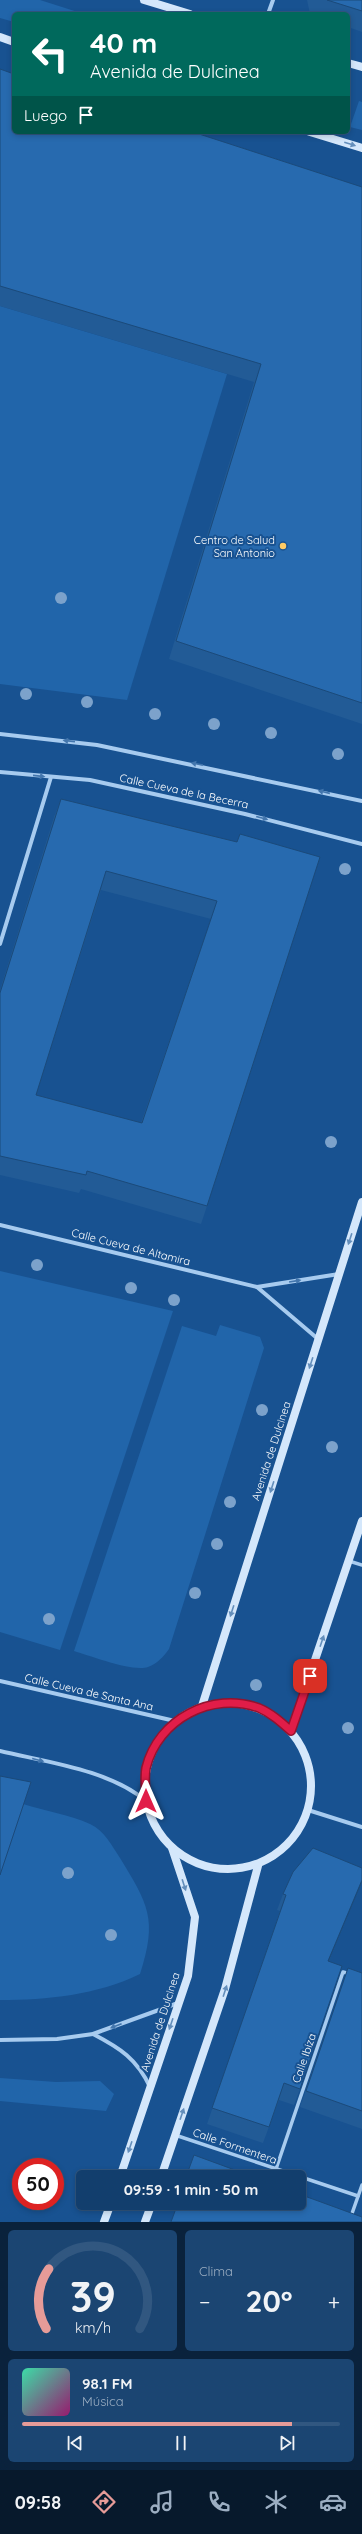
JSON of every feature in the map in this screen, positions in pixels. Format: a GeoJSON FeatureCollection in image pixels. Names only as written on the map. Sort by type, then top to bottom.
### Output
{"type":"FeatureCollection","features":[{"type":"Feature","properties":{"kind":"main road"},"geometry":{"type":"LineString","coordinates":[[144,0],[183,12]]}},
{"type":"Feature","properties":{"kind":"main road"},"geometry":{"type":"LineString","coordinates":[[0,37],[12,41]]}},
{"type":"Feature","properties":{"kind":"main road"},"geometry":{"type":"LineString","coordinates":[[350,64],[362,67]]}},
{"type":"Feature","properties":{"kind":"main road"},"geometry":{"type":"LineString","coordinates":[[316,134],[362,148]]}},
{"type":"Feature","properties":{"kind":"main road","name":"Avenida de Dulcinea"},"geometry":{"type":"LineString","coordinates":[[202,1706],[362,1202]]}},
{"type":"Feature","properties":{"kind":"main road"},"geometry":{"type":"LineString","coordinates":[[291,1731],[362,1521]]}},
{"type":"Feature","properties":{"kind":"main road"},"geometry":{"type":"LineString","coordinates":[[225,1702],[242,1703],[260,1708],[276,1717],[291,1731],[304,1750],[311,1781],[308,1810],[293,1838],[258,1866],[229,1870],[213,1868],[195,1863],[172,1848],[155,1827],[146,1801],[146,1768],[156,1744],[175,1721],[202,1706],[225,1702]]}},
{"type":"Feature","properties":{"kind":"main road","name":"Avenida de Dulcinea"},"geometry":{"type":"LineString","coordinates":[[122,2170],[188,1976],[195,1917],[172,1848]]}},
{"type":"Feature","properties":{"kind":"main road"},"geometry":{"type":"LineString","coordinates":[[163,2170],[225,1989],[258,1866]]}},
{"type":"Feature","properties":{"kind":"main road"},"geometry":{"type":"LineString","coordinates":[[104,2222],[108,2210]]}},
{"type":"Feature","properties":{"kind":"main road"},"geometry":{"type":"LineString","coordinates":[[145,2222],[149,2210]]}},
{"type":"Feature","properties":{"kind":"street"},"geometry":{"type":"LineString","coordinates":[[269,12],[273,0]]}},
{"type":"Feature","properties":{"kind":"street"},"geometry":{"type":"LineString","coordinates":[[0,734],[97,745],[362,801]]}},
{"type":"Feature","properties":{"kind":"street","name":"Calle Cueva de la Becerra"},"geometry":{"type":"LineString","coordinates":[[0,772],[90,780],[117,785],[245,814],[362,844]]}},
{"type":"Feature","properties":{"kind":"street"},"geometry":{"type":"LineString","coordinates":[[0,944],[51,777]]}},
{"type":"Feature","properties":{"kind":"street","name":"Calle Cueva de Altamira"},"geometry":{"type":"LineString","coordinates":[[0,1224],[257,1288]]}},
{"type":"Feature","properties":{"kind":"street"},"geometry":{"type":"LineString","coordinates":[[257,1288],[339,1274]]}},
{"type":"Feature","properties":{"kind":"street"},"geometry":{"type":"LineString","coordinates":[[257,1288],[318,1340]]}},
{"type":"Feature","properties":{"kind":"street"},"geometry":{"type":"LineString","coordinates":[[348,1561],[362,1565]]}},
{"type":"Feature","properties":{"kind":"street","name":"Calle Cueva de Santa Ana"},"geometry":{"type":"LineString","coordinates":[[0,1681],[175,1721]]}},
{"type":"Feature","properties":{"kind":"street"},"geometry":{"type":"LineString","coordinates":[[0,1751],[79,1770],[132,1790],[146,1801]]}},
{"type":"Feature","properties":{"kind":"street"},"geometry":{"type":"LineString","coordinates":[[308,1810],[362,1828]]}},
{"type":"Feature","properties":{"kind":"street","name":"Calle Ibiza"},"geometry":{"type":"LineString","coordinates":[[276,2169],[343,1972],[356,1976]]}},
{"type":"Feature","properties":{"kind":"street"},"geometry":{"type":"LineString","coordinates":[[0,2040],[57,2039],[93,2034],[179,2003]]}},
{"type":"Feature","properties":{"kind":"street"},"geometry":{"type":"LineString","coordinates":[[93,2034],[118,2047],[135,2062],[141,2068],[150,2087]]}},
{"type":"Feature","properties":{"kind":"street","name":"Calle Formentera"},"geometry":{"type":"LineString","coordinates":[[175,2135],[358,2196]]}},
{"type":"Feature","properties":{"kind":"street"},"geometry":{"type":"LineString","coordinates":[[351,2221],[362,2185]]}},
{"type":"Feature","properties":{"kind":"shaded area"},"geometry":{"type":"Polygon","coordinates":[[[0,0],[40,0],[78,12],[12,12],[12,21],[0,18],[0,0]]]}},
{"type":"Feature","properties":{"kind":"shaded area"},"geometry":{"type":"Polygon","coordinates":[[[359,101],[362,102],[362,130],[350,127],[359,101]]]}},
{"type":"Feature","properties":{"kind":"shaded area"},"geometry":{"type":"Polygon","coordinates":[[[0,306],[227,374],[127,700],[0,684],[0,306]]]}},
{"type":"Feature","properties":{"kind":"shaded area"},"geometry":{"type":"Polygon","coordinates":[[[0,1271],[173,1311],[60,1650],[0,1632],[0,1271]]]}},
{"type":"Feature","properties":{"kind":"shaded area"},"geometry":{"type":"Polygon","coordinates":[[[220,1325],[260,1337],[264,1348],[169,1649],[155,1664],[141,1668],[101,1660],[74,1651],[182,1326],[216,1336],[220,1325]]]}},
{"type":"Feature","properties":{"kind":"shaded area"},"geometry":{"type":"Polygon","coordinates":[[[23,1804],[90,1824],[104,1834],[111,1844],[137,1888],[147,1913],[149,1925],[148,1939],[140,1974],[107,1987],[72,1995],[36,1999],[0,2000],[0,1873],[23,1804]]]}},
{"type":"Feature","properties":{"kind":"shaded area"},"geometry":{"type":"Polygon","coordinates":[[[0,2078],[56,2082],[100,2081],[114,2094],[106,2111],[0,2101],[0,2078]]]}},
{"type":"Feature","properties":{"kind":"building"},"geometry":{"type":"Polygon","coordinates":[[[327,0],[362,0],[362,11],[327,0]]]}},
{"type":"Feature","properties":{"kind":"building"},"geometry":{"type":"Polygon","coordinates":[[[0,69],[12,73],[12,134],[199,134],[362,187],[362,703],[176,641],[261,364],[0,286],[0,69]]]}},
{"type":"Feature","properties":{"kind":"building"},"geometry":{"type":"Polygon","coordinates":[[[61,799],[237,842],[240,834],[320,857],[207,1206],[87,1171],[86,1175],[0,1156],[0,993],[61,799]],[[106,871],[36,1095],[142,1123],[217,901],[106,871]]]}},
{"type":"Feature","properties":{"kind":"building"},"geometry":{"type":"Polygon","coordinates":[[[0,1776],[31,1782],[0,1875],[0,1776]]]}},
{"type":"Feature","properties":{"kind":"building"},"geometry":{"type":"Polygon","coordinates":[[[313,1848],[362,1868],[362,1880],[328,1961],[342,1966],[300,2089],[284,2083],[269,2127],[212,2108],[286,1895],[283,1894],[293,1872],[313,1848]]]}},
{"type":"Feature","properties":{"kind":"building"},"geometry":{"type":"Polygon","coordinates":[[[348,1968],[362,1973],[362,2111],[306,2091],[348,1968]]]}},
{"type":"Feature","properties":{"kind":"building"},"geometry":{"type":"Polygon","coordinates":[[[194,2155],[235,2170],[189,2170],[194,2155]]]}},
{"type":"Feature","properties":{"kind":"building"},"geometry":{"type":"Polygon","coordinates":[[[306,2197],[362,2217],[362,2222],[171,2222],[175,2210],[306,2210],[306,2197]]]}},
{"type":"Feature","properties":{"kind":"place","name":"Centro de Salud San Antonio"},"geometry":{"type":"Point","coordinates":[283,546]}},
{"type":"Feature","properties":{"kind":"route"},"geometry":{"type":"LineString","coordinates":[[146,1801],[146,1768],[156,1744],[175,1721],[202,1706],[225,1702],[242,1703],[260,1708],[276,1717],[291,1731],[310,1676]]}}]}
